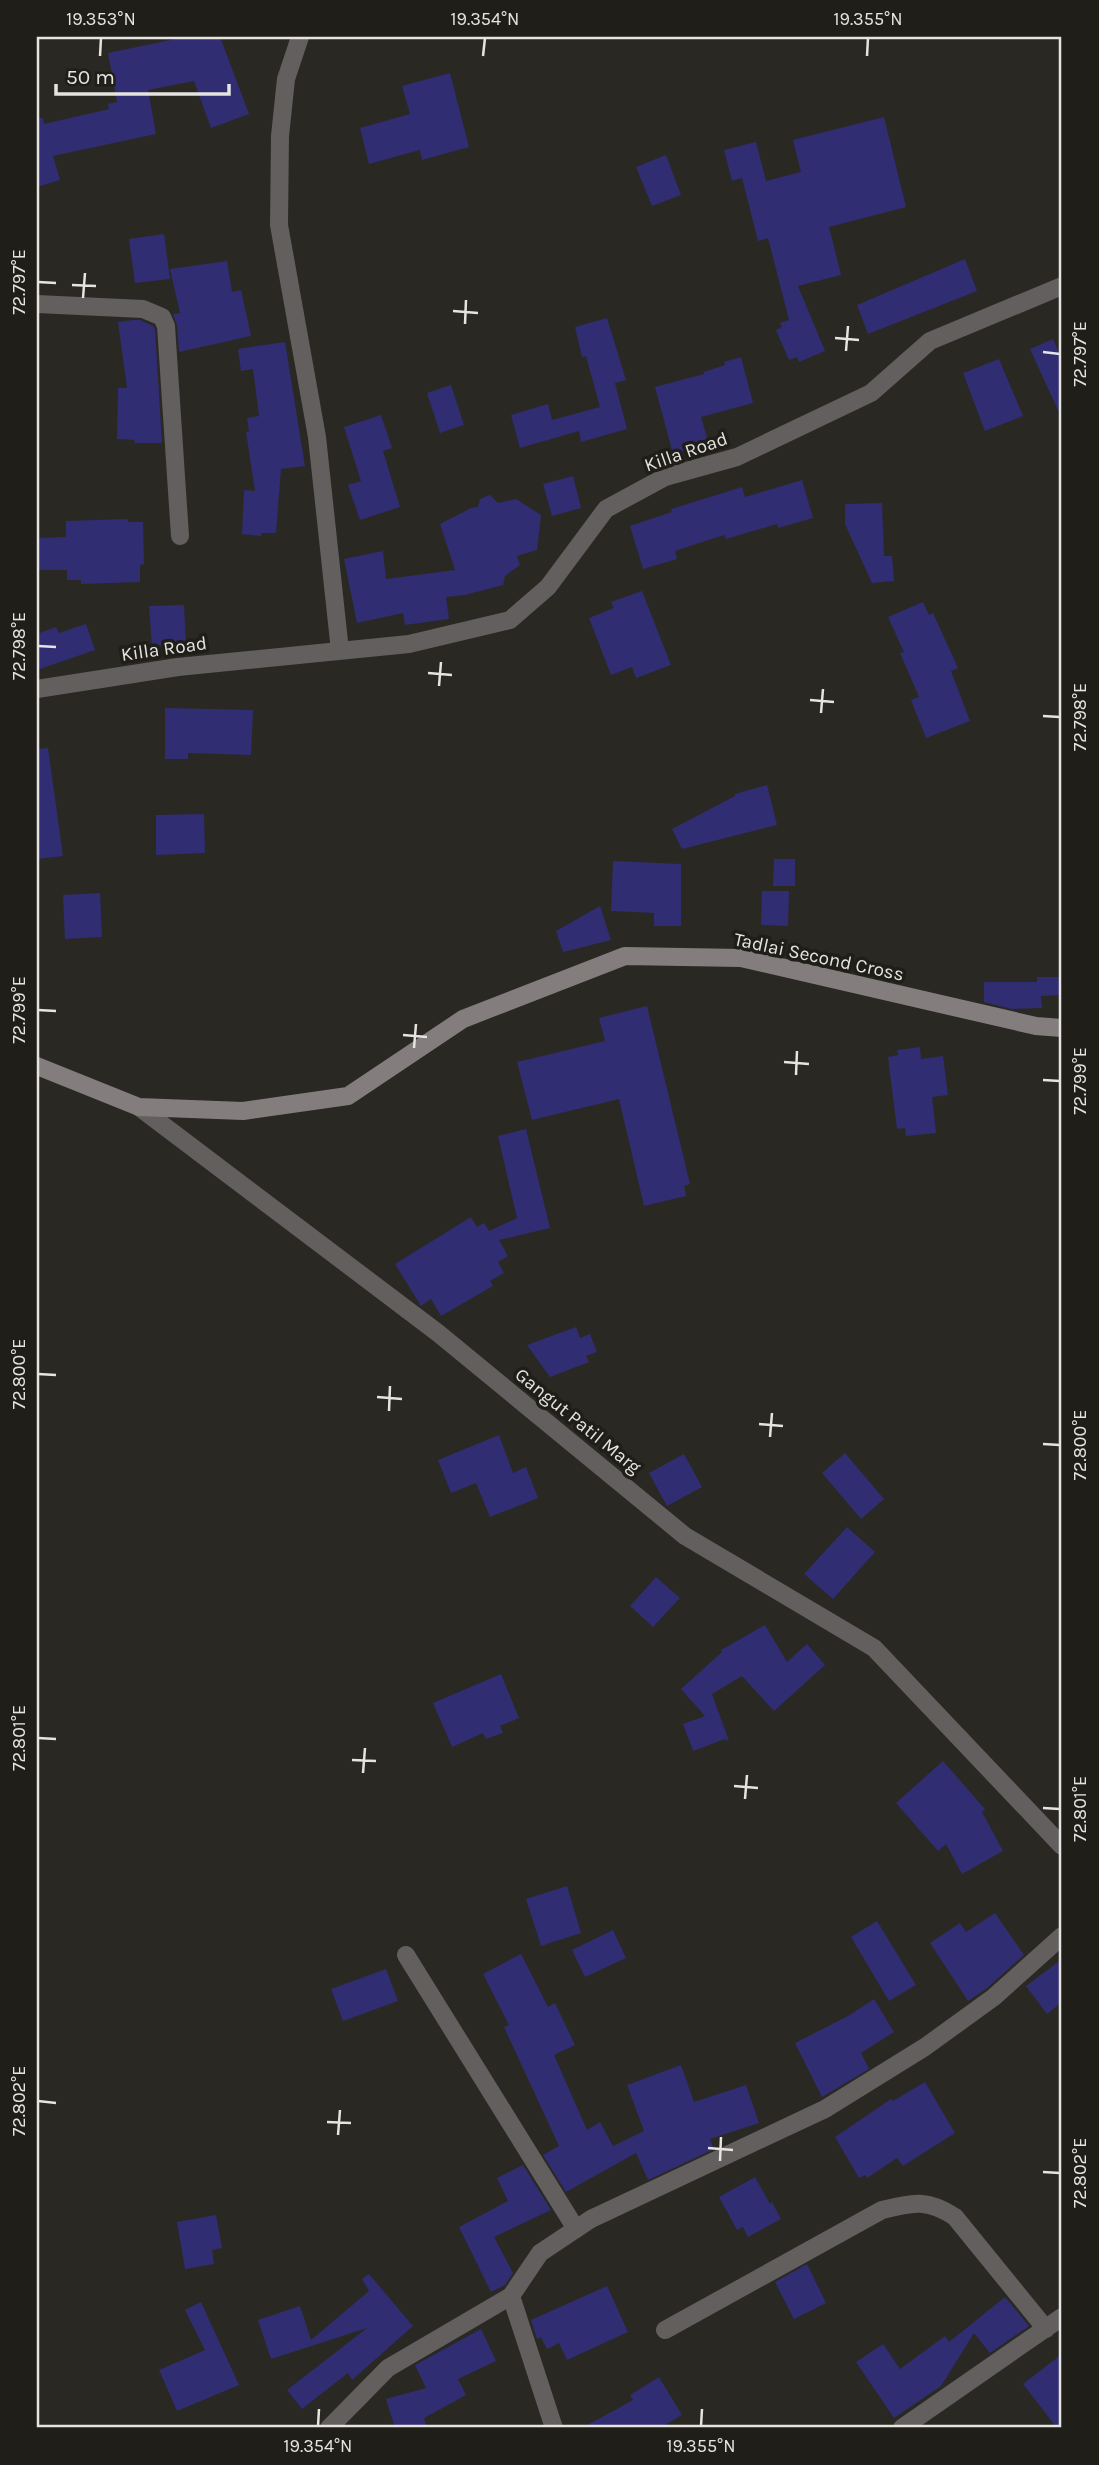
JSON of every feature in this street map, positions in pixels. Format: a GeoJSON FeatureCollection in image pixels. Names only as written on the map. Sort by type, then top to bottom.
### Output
{"type":"FeatureCollection","features":[{"type":"Feature","properties":{"kind":"main road","name":"Tadlai Second Cross"},"geometry":{"type":"LineString","coordinates":[[139,1107],[243,1111],[348,1096],[463,1019],[625,956],[741,958],[1036,1026],[1062,1028]]}},
{"type":"Feature","properties":{"kind":"main road","name":"Gangut Patil Marg"},"geometry":{"type":"LineString","coordinates":[[37,1066],[139,1107]]}},
{"type":"Feature","properties":{"kind":"street"},"geometry":{"type":"LineString","coordinates":[[300,37],[286,79],[280,136],[279,225],[317,437],[340,651]]}},
{"type":"Feature","properties":{"kind":"street","name":"Killa Road"},"geometry":{"type":"LineString","coordinates":[[37,689],[178,667],[409,644],[510,620],[548,587],[606,509],[665,477],[737,457],[859,399],[871,393],[930,341],[1062,286]]}},
{"type":"Feature","properties":{"kind":"street"},"geometry":{"type":"LineString","coordinates":[[37,304],[143,309],[162,317],[166,326],[180,536]]}},
{"type":"Feature","properties":{"kind":"street","name":"Gangut Patil Marg"},"geometry":{"type":"LineString","coordinates":[[139,1107],[438,1333],[685,1536],[874,1648],[1062,1846]]}},
{"type":"Feature","properties":{"kind":"street"},"geometry":{"type":"LineString","coordinates":[[329,2428],[388,2368],[511,2296],[540,2253],[591,2219],[825,2109],[925,2047],[984,2004],[1062,1936]]}},
{"type":"Feature","properties":{"kind":"street"},"geometry":{"type":"LineString","coordinates":[[406,1955],[576,2229]]}},
{"type":"Feature","properties":{"kind":"street"},"geometry":{"type":"LineString","coordinates":[[665,2330],[882,2210],[911,2203],[937,2205],[955,2217],[1046,2329]]}},
{"type":"Feature","properties":{"kind":"street"},"geometry":{"type":"LineString","coordinates":[[511,2296],[554,2428]]}},
{"type":"Feature","properties":{"kind":"street"},"geometry":{"type":"LineString","coordinates":[[902,2428],[1062,2316]]}},
{"type":"Feature","properties":{"kind":"building"},"geometry":{"type":"Polygon","coordinates":[[[185,37],[220,37],[249,114],[211,128],[194,81],[148,90],[156,134],[53,156],[60,180],[37,187],[37,118],[43,118],[44,124],[109,109],[108,104],[117,102],[108,53],[185,37]]]}},
{"type":"Feature","properties":{"kind":"building"},"geometry":{"type":"Polygon","coordinates":[[[450,73],[469,147],[422,160],[420,150],[369,164],[360,128],[410,114],[402,86],[450,73]]]}},
{"type":"Feature","properties":{"kind":"building"},"geometry":{"type":"Polygon","coordinates":[[[884,117],[906,207],[829,227],[841,275],[798,286],[825,351],[799,362],[797,357],[789,360],[776,330],[782,327],[780,323],[789,320],[768,238],[758,241],[742,178],[732,181],[724,150],[756,142],[766,181],[801,172],[793,140],[884,117]]]}},
{"type":"Feature","properties":{"kind":"building"},"geometry":{"type":"Polygon","coordinates":[[[666,155],[681,195],[652,206],[636,167],[666,155]]]}},
{"type":"Feature","properties":{"kind":"building"},"geometry":{"type":"Polygon","coordinates":[[[164,234],[170,279],[135,283],[129,239],[164,234]]]}},
{"type":"Feature","properties":{"kind":"building"},"geometry":{"type":"Polygon","coordinates":[[[965,259],[977,291],[868,334],[857,305],[965,259]]]}},
{"type":"Feature","properties":{"kind":"building"},"geometry":{"type":"Polygon","coordinates":[[[227,261],[232,292],[241,290],[251,336],[179,352],[177,325],[173,314],[180,313],[170,269],[227,261]]]}},
{"type":"Feature","properties":{"kind":"building"},"geometry":{"type":"Polygon","coordinates":[[[607,318],[626,380],[615,383],[627,429],[581,442],[579,431],[520,448],[511,415],[548,404],[552,420],[600,407],[586,356],[582,357],[575,327],[607,318]]]}},
{"type":"Feature","properties":{"kind":"building"},"geometry":{"type":"Polygon","coordinates":[[[140,320],[155,329],[162,443],[134,443],[135,440],[117,439],[118,388],[127,388],[118,322],[140,320]]]}},
{"type":"Feature","properties":{"kind":"building"},"geometry":{"type":"Polygon","coordinates":[[[1053,339],[1062,360],[1062,419],[1030,349],[1053,339]]]}},
{"type":"Feature","properties":{"kind":"building"},"geometry":{"type":"Polygon","coordinates":[[[285,342],[305,466],[281,469],[276,533],[262,533],[261,536],[242,534],[244,490],[255,491],[246,432],[249,431],[247,418],[259,416],[253,369],[241,371],[238,349],[285,342]]]}},
{"type":"Feature","properties":{"kind":"building"},"geometry":{"type":"Polygon","coordinates":[[[741,357],[753,403],[701,417],[709,444],[673,454],[655,387],[704,374],[725,365],[724,362],[741,357]]]}},
{"type":"Feature","properties":{"kind":"building"},"geometry":{"type":"Polygon","coordinates":[[[999,359],[1023,416],[985,431],[963,373],[999,359]]]}},
{"type":"Feature","properties":{"kind":"building"},"geometry":{"type":"Polygon","coordinates":[[[451,385],[464,425],[440,433],[427,393],[451,385]]]}},
{"type":"Feature","properties":{"kind":"building"},"geometry":{"type":"Polygon","coordinates":[[[381,415],[392,448],[383,451],[400,507],[360,520],[348,485],[361,481],[344,427],[381,415]]]}},
{"type":"Feature","properties":{"kind":"building"},"geometry":{"type":"Polygon","coordinates":[[[573,476],[581,508],[552,516],[543,484],[573,476]]]}},
{"type":"Feature","properties":{"kind":"building"},"geometry":{"type":"Polygon","coordinates":[[[802,480],[813,518],[778,528],[777,524],[726,539],[724,535],[675,551],[677,559],[643,569],[630,526],[672,512],[671,509],[742,487],[745,497],[802,480]]]}},
{"type":"Feature","properties":{"kind":"building"},"geometry":{"type":"Polygon","coordinates":[[[490,495],[498,503],[516,499],[541,515],[537,550],[517,556],[520,565],[505,576],[503,585],[446,597],[449,619],[405,625],[403,613],[357,623],[344,559],[383,551],[386,579],[455,570],[440,524],[478,507],[480,499],[490,495]]]}},
{"type":"Feature","properties":{"kind":"building"},"geometry":{"type":"Polygon","coordinates":[[[882,503],[884,556],[892,556],[894,581],[872,583],[845,524],[845,504],[882,503]]]}},
{"type":"Feature","properties":{"kind":"building"},"geometry":{"type":"Polygon","coordinates":[[[128,519],[128,522],[143,522],[144,564],[140,565],[140,582],[81,584],[81,580],[67,580],[67,570],[37,570],[37,538],[66,537],[66,521],[128,519]]]}},
{"type":"Feature","properties":{"kind":"building"},"geometry":{"type":"Polygon","coordinates":[[[642,591],[671,665],[636,678],[632,667],[611,675],[589,618],[614,608],[611,602],[642,591]]]}},
{"type":"Feature","properties":{"kind":"building"},"geometry":{"type":"Polygon","coordinates":[[[923,602],[929,615],[933,613],[958,668],[951,671],[970,721],[926,738],[911,700],[919,697],[900,653],[904,652],[888,617],[923,602]]]}},
{"type":"Feature","properties":{"kind":"building"},"geometry":{"type":"Polygon","coordinates":[[[184,605],[186,643],[152,646],[149,606],[184,605]]]}},
{"type":"Feature","properties":{"kind":"building"},"geometry":{"type":"Polygon","coordinates":[[[86,624],[95,650],[37,670],[37,634],[56,627],[59,633],[86,624]]]}},
{"type":"Feature","properties":{"kind":"building"},"geometry":{"type":"Polygon","coordinates":[[[165,708],[253,710],[251,755],[188,753],[188,759],[165,759],[165,708]]]}},
{"type":"Feature","properties":{"kind":"building"},"geometry":{"type":"Polygon","coordinates":[[[48,748],[63,856],[37,859],[37,749],[48,748]]]}},
{"type":"Feature","properties":{"kind":"building"},"geometry":{"type":"Polygon","coordinates":[[[767,785],[777,825],[682,849],[672,829],[735,794],[767,785]]]}},
{"type":"Feature","properties":{"kind":"building"},"geometry":{"type":"Polygon","coordinates":[[[204,814],[205,853],[156,855],[156,815],[204,814]]]}},
{"type":"Feature","properties":{"kind":"building"},"geometry":{"type":"Polygon","coordinates":[[[774,859],[795,859],[795,886],[773,886],[774,859]]]}},
{"type":"Feature","properties":{"kind":"building"},"geometry":{"type":"Polygon","coordinates":[[[613,861],[681,864],[681,926],[654,926],[654,913],[611,911],[613,861]]]}},
{"type":"Feature","properties":{"kind":"building"},"geometry":{"type":"Polygon","coordinates":[[[762,891],[789,891],[788,926],[761,925],[762,891]]]}},
{"type":"Feature","properties":{"kind":"building"},"geometry":{"type":"Polygon","coordinates":[[[100,893],[102,937],[65,939],[63,895],[100,893]]]}},
{"type":"Feature","properties":{"kind":"building"},"geometry":{"type":"Polygon","coordinates":[[[600,906],[611,940],[563,952],[556,931],[600,906]]]}},
{"type":"Feature","properties":{"kind":"building"},"geometry":{"type":"Polygon","coordinates":[[[1037,977],[1062,977],[1062,995],[1041,996],[1042,1008],[1012,1009],[984,1002],[984,982],[1037,982],[1037,977]]]}},
{"type":"Feature","properties":{"kind":"building"},"geometry":{"type":"Polygon","coordinates":[[[647,1006],[690,1184],[684,1186],[686,1196],[644,1206],[619,1099],[532,1120],[517,1062],[605,1041],[599,1018],[647,1006]]]}},
{"type":"Feature","properties":{"kind":"building"},"geometry":{"type":"Polygon","coordinates":[[[920,1047],[921,1059],[943,1056],[948,1095],[932,1097],[936,1133],[906,1136],[905,1128],[897,1129],[888,1057],[898,1055],[897,1050],[920,1047]]]}},
{"type":"Feature","properties":{"kind":"building"},"geometry":{"type":"Polygon","coordinates":[[[526,1129],[550,1228],[499,1240],[508,1256],[498,1262],[504,1273],[490,1281],[493,1286],[441,1316],[431,1299],[421,1306],[395,1264],[471,1217],[477,1227],[484,1223],[489,1231],[517,1218],[498,1136],[526,1129]]]}},
{"type":"Feature","properties":{"kind":"building"},"geometry":{"type":"Polygon","coordinates":[[[576,1327],[580,1338],[590,1334],[597,1352],[586,1356],[589,1362],[550,1377],[527,1345],[576,1327]]]}},
{"type":"Feature","properties":{"kind":"building"},"geometry":{"type":"Polygon","coordinates":[[[499,1435],[513,1473],[526,1467],[538,1498],[490,1517],[476,1483],[451,1493],[438,1460],[499,1435]]]}},
{"type":"Feature","properties":{"kind":"building"},"geometry":{"type":"Polygon","coordinates":[[[845,1453],[884,1499],[861,1519],[822,1473],[845,1453]]]}},
{"type":"Feature","properties":{"kind":"building"},"geometry":{"type":"Polygon","coordinates":[[[684,1454],[702,1487],[667,1506],[649,1473],[684,1454]]]}},
{"type":"Feature","properties":{"kind":"building"},"geometry":{"type":"Polygon","coordinates":[[[847,1527],[875,1552],[833,1599],[804,1574],[847,1527]]]}},
{"type":"Feature","properties":{"kind":"building"},"geometry":{"type":"Polygon","coordinates":[[[656,1577],[680,1598],[653,1627],[630,1606],[656,1577]]]}},
{"type":"Feature","properties":{"kind":"building"},"geometry":{"type":"Polygon","coordinates":[[[765,1625],[787,1662],[807,1644],[825,1665],[774,1711],[742,1676],[712,1694],[729,1741],[725,1739],[693,1751],[683,1724],[705,1716],[681,1689],[722,1652],[721,1650],[765,1625]]]}},
{"type":"Feature","properties":{"kind":"building"},"geometry":{"type":"Polygon","coordinates":[[[501,1674],[519,1718],[500,1726],[503,1733],[486,1739],[483,1733],[452,1747],[433,1703],[501,1674]]]}},
{"type":"Feature","properties":{"kind":"building"},"geometry":{"type":"Polygon","coordinates":[[[943,1761],[985,1809],[982,1812],[1003,1851],[962,1874],[946,1844],[938,1851],[896,1803],[943,1761]]]}},
{"type":"Feature","properties":{"kind":"building"},"geometry":{"type":"Polygon","coordinates":[[[567,1886],[581,1933],[541,1946],[526,1899],[567,1886]]]}},
{"type":"Feature","properties":{"kind":"building"},"geometry":{"type":"Polygon","coordinates":[[[995,1913],[1024,1955],[968,2001],[930,1943],[960,1923],[966,1932],[995,1913]]]}},
{"type":"Feature","properties":{"kind":"building"},"geometry":{"type":"Polygon","coordinates":[[[877,1921],[916,1985],[889,2001],[851,1937],[877,1921]]]}},
{"type":"Feature","properties":{"kind":"building"},"geometry":{"type":"Polygon","coordinates":[[[613,1930],[626,1958],[585,1977],[572,1950],[613,1930]]]}},
{"type":"Feature","properties":{"kind":"building"},"geometry":{"type":"Polygon","coordinates":[[[521,1954],[548,2007],[555,2003],[575,2045],[554,2055],[587,2130],[600,2122],[613,2146],[644,2131],[627,2085],[681,2065],[694,2102],[746,2085],[759,2123],[710,2139],[714,2149],[648,2180],[636,2153],[566,2192],[543,2155],[559,2146],[504,2027],[509,2025],[483,1974],[521,1954]]]}},
{"type":"Feature","properties":{"kind":"building"},"geometry":{"type":"Polygon","coordinates":[[[1062,1959],[1062,2002],[1047,2014],[1026,1986],[1062,1959]]]}},
{"type":"Feature","properties":{"kind":"building"},"geometry":{"type":"Polygon","coordinates":[[[386,1969],[398,2001],[343,2021],[331,1989],[386,1969]]]}},
{"type":"Feature","properties":{"kind":"building"},"geometry":{"type":"Polygon","coordinates":[[[874,1999],[894,2032],[861,2053],[869,2069],[822,2097],[795,2043],[848,2016],[874,1999]]]}},
{"type":"Feature","properties":{"kind":"building"},"geometry":{"type":"Polygon","coordinates":[[[925,2082],[955,2133],[903,2166],[897,2158],[867,2178],[865,2175],[859,2178],[835,2137],[891,2099],[893,2101],[925,2082]]]}},
{"type":"Feature","properties":{"kind":"building"},"geometry":{"type":"Polygon","coordinates":[[[523,2165],[551,2210],[494,2237],[513,2273],[505,2285],[491,2292],[459,2227],[508,2201],[497,2178],[523,2165]]]}},
{"type":"Feature","properties":{"kind":"building"},"geometry":{"type":"Polygon","coordinates":[[[755,2177],[781,2219],[748,2237],[743,2227],[737,2230],[719,2197],[755,2177]]]}},
{"type":"Feature","properties":{"kind":"building"},"geometry":{"type":"Polygon","coordinates":[[[216,2215],[222,2248],[212,2250],[214,2264],[185,2269],[177,2222],[216,2215]]]}},
{"type":"Feature","properties":{"kind":"building"},"geometry":{"type":"Polygon","coordinates":[[[807,2264],[826,2303],[794,2319],[775,2282],[807,2264]]]}},
{"type":"Feature","properties":{"kind":"building"},"geometry":{"type":"Polygon","coordinates":[[[369,2274],[413,2326],[352,2380],[348,2373],[302,2409],[287,2390],[367,2328],[271,2359],[258,2320],[300,2306],[311,2340],[369,2291],[362,2279],[369,2274]]]}},
{"type":"Feature","properties":{"kind":"building"},"geometry":{"type":"Polygon","coordinates":[[[607,2286],[628,2332],[567,2360],[559,2343],[547,2349],[541,2337],[537,2339],[531,2320],[607,2286]]]}},
{"type":"Feature","properties":{"kind":"building"},"geometry":{"type":"Polygon","coordinates":[[[1005,2297],[1029,2326],[990,2353],[974,2333],[941,2386],[894,2418],[856,2362],[883,2344],[900,2369],[945,2336],[949,2342],[1005,2297]]]}},
{"type":"Feature","properties":{"kind":"building"},"geometry":{"type":"Polygon","coordinates":[[[201,2302],[239,2385],[177,2411],[159,2370],[205,2350],[185,2310],[201,2302]]]}},
{"type":"Feature","properties":{"kind":"building"},"geometry":{"type":"Polygon","coordinates":[[[481,2329],[496,2361],[458,2379],[466,2395],[424,2418],[427,2428],[395,2428],[386,2399],[426,2388],[415,2365],[481,2329]]]}},
{"type":"Feature","properties":{"kind":"building"},"geometry":{"type":"Polygon","coordinates":[[[1062,2354],[1062,2428],[1057,2428],[1023,2384],[1062,2354]]]}},
{"type":"Feature","properties":{"kind":"building"},"geometry":{"type":"Polygon","coordinates":[[[659,2377],[682,2415],[660,2428],[582,2428],[633,2400],[630,2395],[659,2377]]]}}]}
